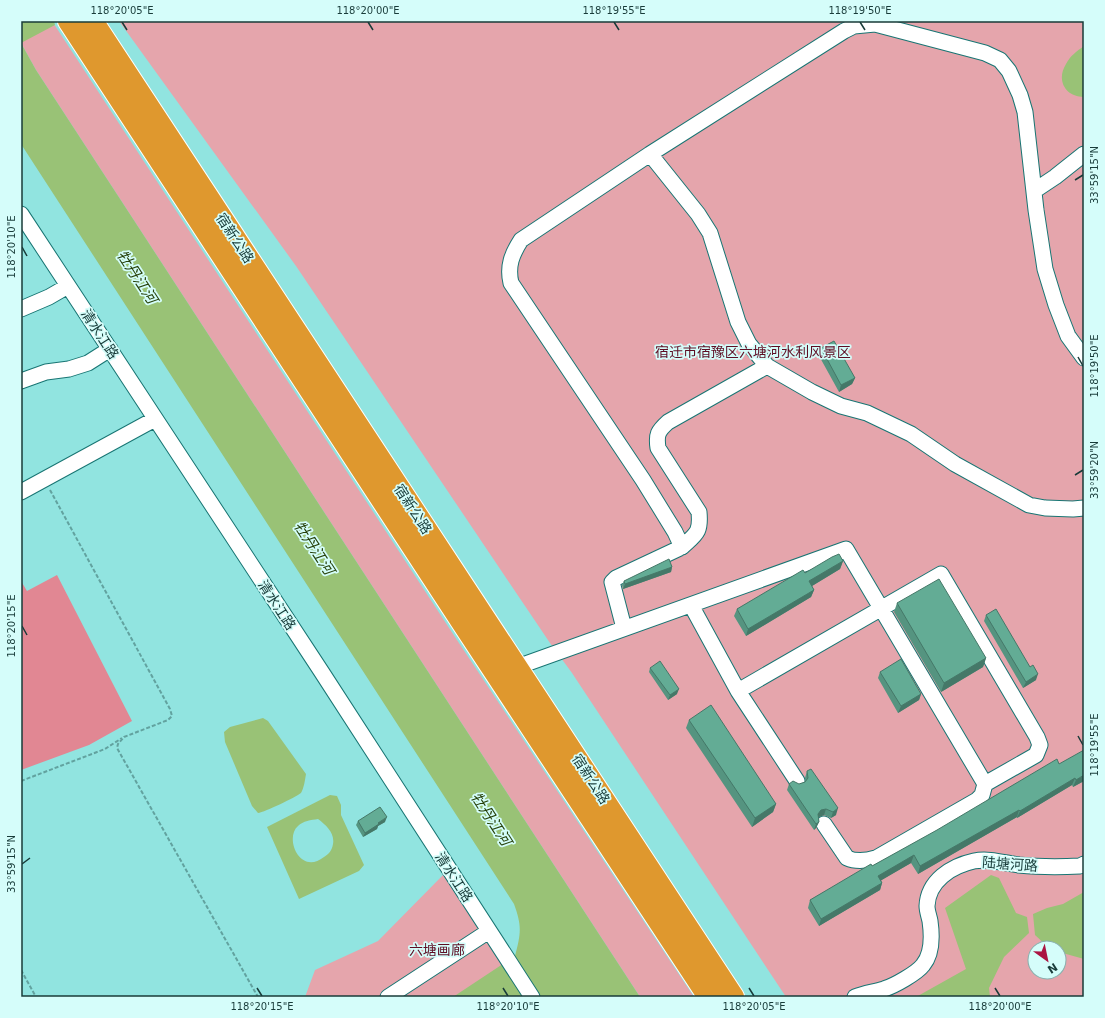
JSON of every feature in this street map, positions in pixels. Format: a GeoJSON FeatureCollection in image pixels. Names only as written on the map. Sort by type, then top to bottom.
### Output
{"type":"FeatureCollection","features":[{"type":"Feature","properties":{"kind":"highway","name":"宿新公路"},"geometry":{"type":"LineString","coordinates":[[87,23],[508,672],[709,997]]}},
{"type":"Feature","properties":{"kind":"highway","name":"宿新公路"},"geometry":{"type":"LineString","coordinates":[[508,672],[733,997]]}},
{"type":"Feature","properties":{"kind":"street"},"geometry":{"type":"LineString","coordinates":[[682,548],[675,532],[643,480],[516,292],[511,283],[508,269],[515,249],[521,240],[650,154],[854,26],[875,24],[985,53],[1000,60],[1009,71],[1015,82],[1023,106],[1045,269],[1056,305],[1068,336],[1084,358]]}},
{"type":"Feature","properties":{"kind":"street"},"geometry":{"type":"LineString","coordinates":[[650,154],[698,214],[710,233],[738,322],[749,344],[767,366],[812,392],[841,406],[867,413],[911,434],[955,464],[1029,504],[1045,508],[1084,508]]}},
{"type":"Feature","properties":{"kind":"street"},"geometry":{"type":"LineString","coordinates":[[1034,191],[1055,178],[1084,154]]}},
{"type":"Feature","properties":{"kind":"street","name":"清水江路"},"geometry":{"type":"LineString","coordinates":[[21,214],[532,997]]}},
{"type":"Feature","properties":{"kind":"street"},"geometry":{"type":"LineString","coordinates":[[21,309],[49,297],[68,286]]}},
{"type":"Feature","properties":{"kind":"street"},"geometry":{"type":"LineString","coordinates":[[21,381],[46,372],[88,363],[110,349]]}},
{"type":"Feature","properties":{"kind":"street"},"geometry":{"type":"LineString","coordinates":[[624,628],[612,582],[616,578],[682,548],[697,534],[700,522],[698,512],[658,448],[657,439],[659,430],[668,422],[767,366]]}},
{"type":"Feature","properties":{"kind":"street"},"geometry":{"type":"LineString","coordinates":[[21,492],[155,419]]}},
{"type":"Feature","properties":{"kind":"street"},"geometry":{"type":"LineString","coordinates":[[508,672],[624,628],[846,549],[985,784]]}},
{"type":"Feature","properties":{"kind":"street"},"geometry":{"type":"LineString","coordinates":[[738,691],[941,574],[1037,737],[1040,745],[1036,755],[985,784],[982,795],[977,800],[876,858],[869,860],[853,860],[847,858],[824,824]]}},
{"type":"Feature","properties":{"kind":"street"},"geometry":{"type":"LineString","coordinates":[[691,605],[738,691],[797,781]]}},
{"type":"Feature","properties":{"kind":"street","name":"陆塘河路"},"geometry":{"type":"LineString","coordinates":[[855,997],[885,988],[910,975],[923,966],[931,949],[930,922],[927,906],[930,893],[935,882],[956,867],[973,861],[989,860],[1009,864],[1046,867],[1080,866],[1084,864]]}},
{"type":"Feature","properties":{"kind":"street"},"geometry":{"type":"LineString","coordinates":[[388,997],[490,931]]}},
{"type":"Feature","properties":{"kind":"path"},"geometry":{"type":"LineString","coordinates":[[21,781],[105,749],[124,736],[168,720],[172,716],[170,709],[44,480]]}},
{"type":"Feature","properties":{"kind":"path"},"geometry":{"type":"LineString","coordinates":[[124,736],[117,748],[258,997]]}},
{"type":"Feature","properties":{"kind":"path"},"geometry":{"type":"LineString","coordinates":[[21,970],[36,997]]}},
{"type":"Feature","properties":{"kind":"green space"},"geometry":{"type":"Polygon","coordinates":[[[21,21],[52,21],[455,637],[694,997],[640,997],[36,70],[21,43],[21,21]]]}},
{"type":"Feature","properties":{"kind":"green space","name":"宿迁市宿豫区六塘河水利风景区"},"geometry":{"type":"Polygon","coordinates":[[[119,21],[1084,21],[1084,997],[786,997],[572,673],[550,643],[296,266],[119,21]]]}},
{"type":"Feature","properties":{"kind":"green space","name":"六塘画廊"},"geometry":{"type":"Polygon","coordinates":[[[444,874],[524,997],[305,997],[315,970],[378,941],[444,874]]]}},
{"type":"Feature","properties":{"kind":"shaded area"},"geometry":{"type":"Polygon","coordinates":[[[57,575],[132,721],[89,745],[21,770],[21,581],[27,591],[57,575]]]}},
{"type":"Feature","properties":{"kind":"water"},"geometry":{"type":"Polygon","coordinates":[[[21,21],[54,21],[55,25],[21,43],[21,21]]]}},
{"type":"Feature","properties":{"kind":"water","name":"牡丹江河"},"geometry":{"type":"Polygon","coordinates":[[[21,43],[36,70],[640,997],[453,997],[515,956],[520,930],[514,904],[21,144],[21,43]]]}},
{"type":"Feature","properties":{"kind":"water"},"geometry":{"type":"Polygon","coordinates":[[[1084,46],[1084,97],[1077,96],[1067,91],[1062,81],[1062,76],[1066,64],[1076,52],[1084,46]]]}},
{"type":"Feature","properties":{"kind":"water"},"geometry":{"type":"Polygon","coordinates":[[[263,718],[268,721],[306,774],[301,793],[258,813],[252,806],[225,742],[224,732],[230,727],[263,718]]]}},
{"type":"Feature","properties":{"kind":"water"},"geometry":{"type":"Polygon","coordinates":[[[330,795],[337,796],[341,805],[341,815],[364,865],[359,871],[299,899],[267,827],[330,795]],[[318,819],[300,824],[294,832],[294,846],[297,853],[302,859],[308,862],[315,862],[324,857],[330,852],[333,846],[333,836],[327,827],[318,819]]]}},
{"type":"Feature","properties":{"kind":"water"},"geometry":{"type":"Polygon","coordinates":[[[991,875],[999,878],[1016,913],[1027,917],[1029,933],[1004,957],[989,988],[990,997],[916,997],[966,969],[945,908],[991,875]]]}},
{"type":"Feature","properties":{"kind":"water"},"geometry":{"type":"Polygon","coordinates":[[[1084,892],[1084,959],[1067,954],[1067,940],[1040,940],[1035,935],[1033,914],[1047,908],[1063,904],[1084,892]]]}},
{"type":"Feature","properties":{"kind":"building"},"geometry":{"type":"Polygon","coordinates":[[[834,341],[855,378],[841,385],[821,348],[834,341]]]}},
{"type":"Feature","properties":{"kind":"building"},"geometry":{"type":"Polygon","coordinates":[[[839,554],[843,561],[809,581],[814,590],[748,629],[737,609],[803,570],[805,573],[839,554]]]}},
{"type":"Feature","properties":{"kind":"building"},"geometry":{"type":"Polygon","coordinates":[[[669,559],[672,567],[625,584],[624,581],[669,559]]]}},
{"type":"Feature","properties":{"kind":"building"},"geometry":{"type":"Polygon","coordinates":[[[939,579],[986,658],[944,683],[897,603],[939,579]]]}},
{"type":"Feature","properties":{"kind":"building"},"geometry":{"type":"Polygon","coordinates":[[[996,609],[1030,667],[1033,665],[1038,674],[1026,682],[986,615],[996,609]]]}},
{"type":"Feature","properties":{"kind":"building"},"geometry":{"type":"Polygon","coordinates":[[[901,659],[921,694],[901,706],[880,672],[901,659]]]}},
{"type":"Feature","properties":{"kind":"building"},"geometry":{"type":"Polygon","coordinates":[[[660,661],[679,689],[670,695],[650,668],[660,661]]]}},
{"type":"Feature","properties":{"kind":"building"},"geometry":{"type":"Polygon","coordinates":[[[711,705],[776,804],[755,818],[689,720],[711,705]]]}},
{"type":"Feature","properties":{"kind":"building"},"geometry":{"type":"Polygon","coordinates":[[[1084,750],[1084,775],[1076,780],[1075,778],[1020,811],[1019,810],[920,866],[914,855],[878,876],[882,883],[821,919],[810,900],[871,864],[872,866],[937,830],[1057,759],[1059,764],[1084,750]]]}},
{"type":"Feature","properties":{"kind":"building"},"geometry":{"type":"Polygon","coordinates":[[[811,769],[838,808],[833,812],[826,809],[821,810],[818,814],[819,822],[816,824],[789,784],[793,781],[799,784],[805,782],[808,778],[807,771],[811,769]]]}},
{"type":"Feature","properties":{"kind":"building"},"geometry":{"type":"Polygon","coordinates":[[[380,807],[387,817],[365,833],[358,821],[380,807]]]}}]}
